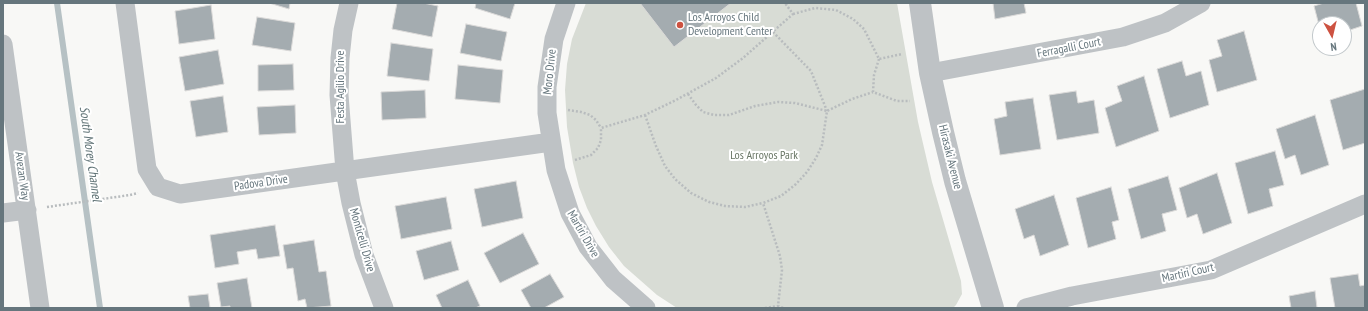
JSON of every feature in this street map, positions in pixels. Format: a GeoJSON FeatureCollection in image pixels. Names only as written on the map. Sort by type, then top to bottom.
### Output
{"type":"FeatureCollection","features":[{"type":"Feature","properties":{"kind":"street"},"geometry":{"type":"LineString","coordinates":[[125,3],[147,169],[158,187]]}},
{"type":"Feature","properties":{"kind":"street","name":"Festa Agilio Drive"},"geometry":{"type":"LineString","coordinates":[[345,171],[339,95],[340,58],[343,30],[349,3]]}},
{"type":"Feature","properties":{"kind":"street","name":"Moro Drive"},"geometry":{"type":"LineString","coordinates":[[551,142],[547,87],[549,68],[554,39],[566,3]]}},
{"type":"Feature","properties":{"kind":"street","name":"Hirasaki Avenue"},"geometry":{"type":"LineString","coordinates":[[920,3],[930,73],[943,132],[955,181],[993,308]]}},
{"type":"Feature","properties":{"kind":"street","name":"Ferragalli Court"},"geometry":{"type":"LineString","coordinates":[[930,73],[1123,37],[1165,23],[1201,3]]}},
{"type":"Feature","properties":{"kind":"street","name":"Avezan Way"},"geometry":{"type":"LineString","coordinates":[[3,44],[40,308]]}},
{"type":"Feature","properties":{"kind":"street","name":"Padova Drive"},"geometry":{"type":"LineString","coordinates":[[158,187],[180,194],[551,142]]}},
{"type":"Feature","properties":{"kind":"street","name":"Martiri Drive"},"geometry":{"type":"LineString","coordinates":[[551,142],[556,170],[563,195],[570,214],[588,247],[613,279],[646,308]]}},
{"type":"Feature","properties":{"kind":"street","name":"Monticelli Drive"},"geometry":{"type":"LineString","coordinates":[[345,171],[351,203],[364,255],[384,308]]}},
{"type":"Feature","properties":{"kind":"street","name":"Martiri Court"},"geometry":{"type":"LineString","coordinates":[[1026,308],[1072,296],[1211,270],[1365,204]]}},
{"type":"Feature","properties":{"kind":"street"},"geometry":{"type":"LineString","coordinates":[[3,213],[27,210]]}},
{"type":"Feature","properties":{"kind":"path"},"geometry":{"type":"LineString","coordinates":[[785,3],[793,14]]}},
{"type":"Feature","properties":{"kind":"path"},"geometry":{"type":"LineString","coordinates":[[601,128],[645,115],[688,94],[716,78],[743,58],[793,14],[815,8],[836,10],[853,19],[864,29],[879,59],[874,75],[873,92]]}},
{"type":"Feature","properties":{"kind":"path"},"geometry":{"type":"LineString","coordinates":[[645,115],[665,166],[675,179],[691,193],[709,202],[724,206],[745,207],[764,203],[781,196],[796,184],[807,172],[816,158],[822,145],[827,111],[811,71],[773,32]]}},
{"type":"Feature","properties":{"kind":"path"},"geometry":{"type":"LineString","coordinates":[[879,59],[902,54]]}},
{"type":"Feature","properties":{"kind":"path"},"geometry":{"type":"LineString","coordinates":[[688,94],[703,112],[714,115],[729,115],[755,106],[778,102],[795,103],[827,111],[852,98],[873,92],[897,101],[910,101]]}},
{"type":"Feature","properties":{"kind":"path"},"geometry":{"type":"LineString","coordinates":[[568,110],[590,115],[596,120],[601,128],[601,140],[598,148],[591,156],[575,160]]}},
{"type":"Feature","properties":{"kind":"path"},"geometry":{"type":"LineString","coordinates":[[66,204],[130,195],[158,187]]}},
{"type":"Feature","properties":{"kind":"path"},"geometry":{"type":"LineString","coordinates":[[764,203],[776,240],[782,270],[778,306]]}},
{"type":"Feature","properties":{"kind":"path"},"geometry":{"type":"LineString","coordinates":[[765,308],[778,306],[783,308]]}},
{"type":"Feature","properties":{"kind":"green space","name":"Los Arroyos Park"},"geometry":{"type":"Polygon","coordinates":[[[586,3],[897,3],[918,122],[932,182],[961,281],[962,294],[956,305],[953,308],[677,308],[657,295],[624,266],[609,247],[587,208],[579,187],[573,163],[567,127],[565,90],[567,64],[572,39],[586,3]]]}},
{"type":"Feature","properties":{"kind":"building"},"geometry":{"type":"Polygon","coordinates":[[[269,3],[290,3],[289,9],[269,3]]]}},
{"type":"Feature","properties":{"kind":"building"},"geometry":{"type":"Polygon","coordinates":[[[397,3],[423,3],[438,6],[432,37],[392,29],[397,3]]]}},
{"type":"Feature","properties":{"kind":"building"},"geometry":{"type":"Polygon","coordinates":[[[476,3],[515,3],[510,19],[475,8],[476,3]]]}},
{"type":"Feature","properties":{"kind":"building","name":"Los Arroyos Child Development Center"},"geometry":{"type":"Polygon","coordinates":[[[640,3],[731,3],[674,47],[640,3]]]}},
{"type":"Feature","properties":{"kind":"building"},"geometry":{"type":"Polygon","coordinates":[[[993,3],[1024,3],[1026,13],[995,19],[993,3]]]}},
{"type":"Feature","properties":{"kind":"building"},"geometry":{"type":"Polygon","coordinates":[[[1324,3],[1356,3],[1362,26],[1352,29],[1352,16],[1317,16],[1314,6],[1324,3]]]}},
{"type":"Feature","properties":{"kind":"building"},"geometry":{"type":"Polygon","coordinates":[[[211,5],[215,39],[179,44],[175,11],[211,5]]]}},
{"type":"Feature","properties":{"kind":"building"},"geometry":{"type":"Polygon","coordinates":[[[257,17],[295,23],[291,51],[252,45],[257,17]]]}},
{"type":"Feature","properties":{"kind":"building"},"geometry":{"type":"Polygon","coordinates":[[[466,24],[507,32],[501,61],[460,53],[466,24]]]}},
{"type":"Feature","properties":{"kind":"building"},"geometry":{"type":"Polygon","coordinates":[[[1244,31],[1257,80],[1217,92],[1209,60],[1222,56],[1217,40],[1244,31]]]}},
{"type":"Feature","properties":{"kind":"building"},"geometry":{"type":"Polygon","coordinates":[[[391,43],[433,49],[429,81],[387,76],[391,43]]]}},
{"type":"Feature","properties":{"kind":"building"},"geometry":{"type":"Polygon","coordinates":[[[218,50],[224,84],[185,91],[179,57],[218,50]]]}},
{"type":"Feature","properties":{"kind":"building"},"geometry":{"type":"Polygon","coordinates":[[[1182,61],[1186,76],[1201,71],[1209,105],[1170,118],[1157,69],[1182,61]]]}},
{"type":"Feature","properties":{"kind":"building"},"geometry":{"type":"Polygon","coordinates":[[[293,64],[294,90],[258,91],[258,65],[293,64]]]}},
{"type":"Feature","properties":{"kind":"building"},"geometry":{"type":"Polygon","coordinates":[[[458,65],[503,70],[500,103],[455,99],[458,65]]]}},
{"type":"Feature","properties":{"kind":"building"},"geometry":{"type":"Polygon","coordinates":[[[1144,76],[1159,131],[1116,147],[1105,108],[1122,101],[1117,86],[1144,76]]]}},
{"type":"Feature","properties":{"kind":"building"},"geometry":{"type":"Polygon","coordinates":[[[1365,89],[1365,143],[1343,150],[1330,100],[1365,89]]]}},
{"type":"Feature","properties":{"kind":"building"},"geometry":{"type":"Polygon","coordinates":[[[425,90],[426,118],[382,120],[381,92],[425,90]]]}},
{"type":"Feature","properties":{"kind":"building"},"geometry":{"type":"Polygon","coordinates":[[[1076,91],[1078,103],[1094,100],[1099,133],[1057,140],[1049,95],[1076,91]]]}},
{"type":"Feature","properties":{"kind":"building"},"geometry":{"type":"Polygon","coordinates":[[[223,96],[228,132],[196,137],[190,101],[223,96]]]}},
{"type":"Feature","properties":{"kind":"building"},"geometry":{"type":"Polygon","coordinates":[[[1033,98],[1041,149],[1000,155],[994,119],[1007,116],[1005,102],[1033,98]]]}},
{"type":"Feature","properties":{"kind":"building"},"geometry":{"type":"Polygon","coordinates":[[[295,105],[296,133],[259,135],[257,107],[295,105]]]}},
{"type":"Feature","properties":{"kind":"building"},"geometry":{"type":"Polygon","coordinates":[[[1315,115],[1329,165],[1301,175],[1295,155],[1285,159],[1276,129],[1315,115]]]}},
{"type":"Feature","properties":{"kind":"building"},"geometry":{"type":"Polygon","coordinates":[[[1275,151],[1284,185],[1269,189],[1273,206],[1248,214],[1235,163],[1275,151]]]}},
{"type":"Feature","properties":{"kind":"building"},"geometry":{"type":"Polygon","coordinates":[[[1217,173],[1232,223],[1203,234],[1197,214],[1187,218],[1179,188],[1217,173]]]}},
{"type":"Feature","properties":{"kind":"building"},"geometry":{"type":"Polygon","coordinates":[[[1168,176],[1177,210],[1162,214],[1166,231],[1141,239],[1128,189],[1168,176]]]}},
{"type":"Feature","properties":{"kind":"building"},"geometry":{"type":"Polygon","coordinates":[[[516,181],[523,218],[482,227],[474,189],[516,181]]]}},
{"type":"Feature","properties":{"kind":"building"},"geometry":{"type":"Polygon","coordinates":[[[1111,187],[1119,220],[1112,222],[1116,239],[1088,248],[1076,198],[1111,187]]]}},
{"type":"Feature","properties":{"kind":"building"},"geometry":{"type":"Polygon","coordinates":[[[1054,195],[1069,245],[1040,256],[1034,235],[1024,239],[1015,209],[1054,195]]]}},
{"type":"Feature","properties":{"kind":"building"},"geometry":{"type":"Polygon","coordinates":[[[446,197],[452,229],[401,239],[395,206],[446,197]]]}},
{"type":"Feature","properties":{"kind":"building"},"geometry":{"type":"Polygon","coordinates":[[[275,225],[280,256],[258,259],[256,249],[237,252],[239,264],[215,268],[210,235],[275,225]]]}},
{"type":"Feature","properties":{"kind":"building"},"geometry":{"type":"Polygon","coordinates":[[[523,233],[539,264],[500,283],[484,253],[523,233]]]}},
{"type":"Feature","properties":{"kind":"building"},"geometry":{"type":"Polygon","coordinates":[[[314,240],[319,272],[326,271],[331,306],[307,308],[305,299],[298,301],[293,268],[287,269],[283,245],[314,240]]]}},
{"type":"Feature","properties":{"kind":"building"},"geometry":{"type":"Polygon","coordinates":[[[451,241],[459,270],[424,280],[416,251],[451,241]]]}},
{"type":"Feature","properties":{"kind":"building"},"geometry":{"type":"Polygon","coordinates":[[[550,274],[564,297],[544,308],[531,308],[521,290],[550,274]]]}},
{"type":"Feature","properties":{"kind":"building"},"geometry":{"type":"Polygon","coordinates":[[[1358,274],[1360,286],[1365,285],[1365,308],[1335,308],[1330,278],[1358,274]]]}},
{"type":"Feature","properties":{"kind":"building"},"geometry":{"type":"Polygon","coordinates":[[[247,278],[252,308],[230,308],[230,306],[221,307],[217,283],[247,278]]]}},
{"type":"Feature","properties":{"kind":"building"},"geometry":{"type":"Polygon","coordinates":[[[468,280],[480,306],[475,308],[442,308],[436,295],[468,280]]]}},
{"type":"Feature","properties":{"kind":"building"},"geometry":{"type":"Polygon","coordinates":[[[1315,291],[1317,308],[1291,308],[1289,296],[1315,291]]]}},
{"type":"Feature","properties":{"kind":"building"},"geometry":{"type":"Polygon","coordinates":[[[208,294],[210,308],[190,308],[188,296],[208,294]]]}},
{"type":"Feature","properties":{"kind":"waterway","name":"South Morey Channel"},"geometry":{"type":"LineString","coordinates":[[57,3],[100,308]]}},
{"type":"Feature","properties":{"kind":"place","name":"Los Arroyos Child Development Center"},"geometry":{"type":"Point","coordinates":[680,25]}}]}
